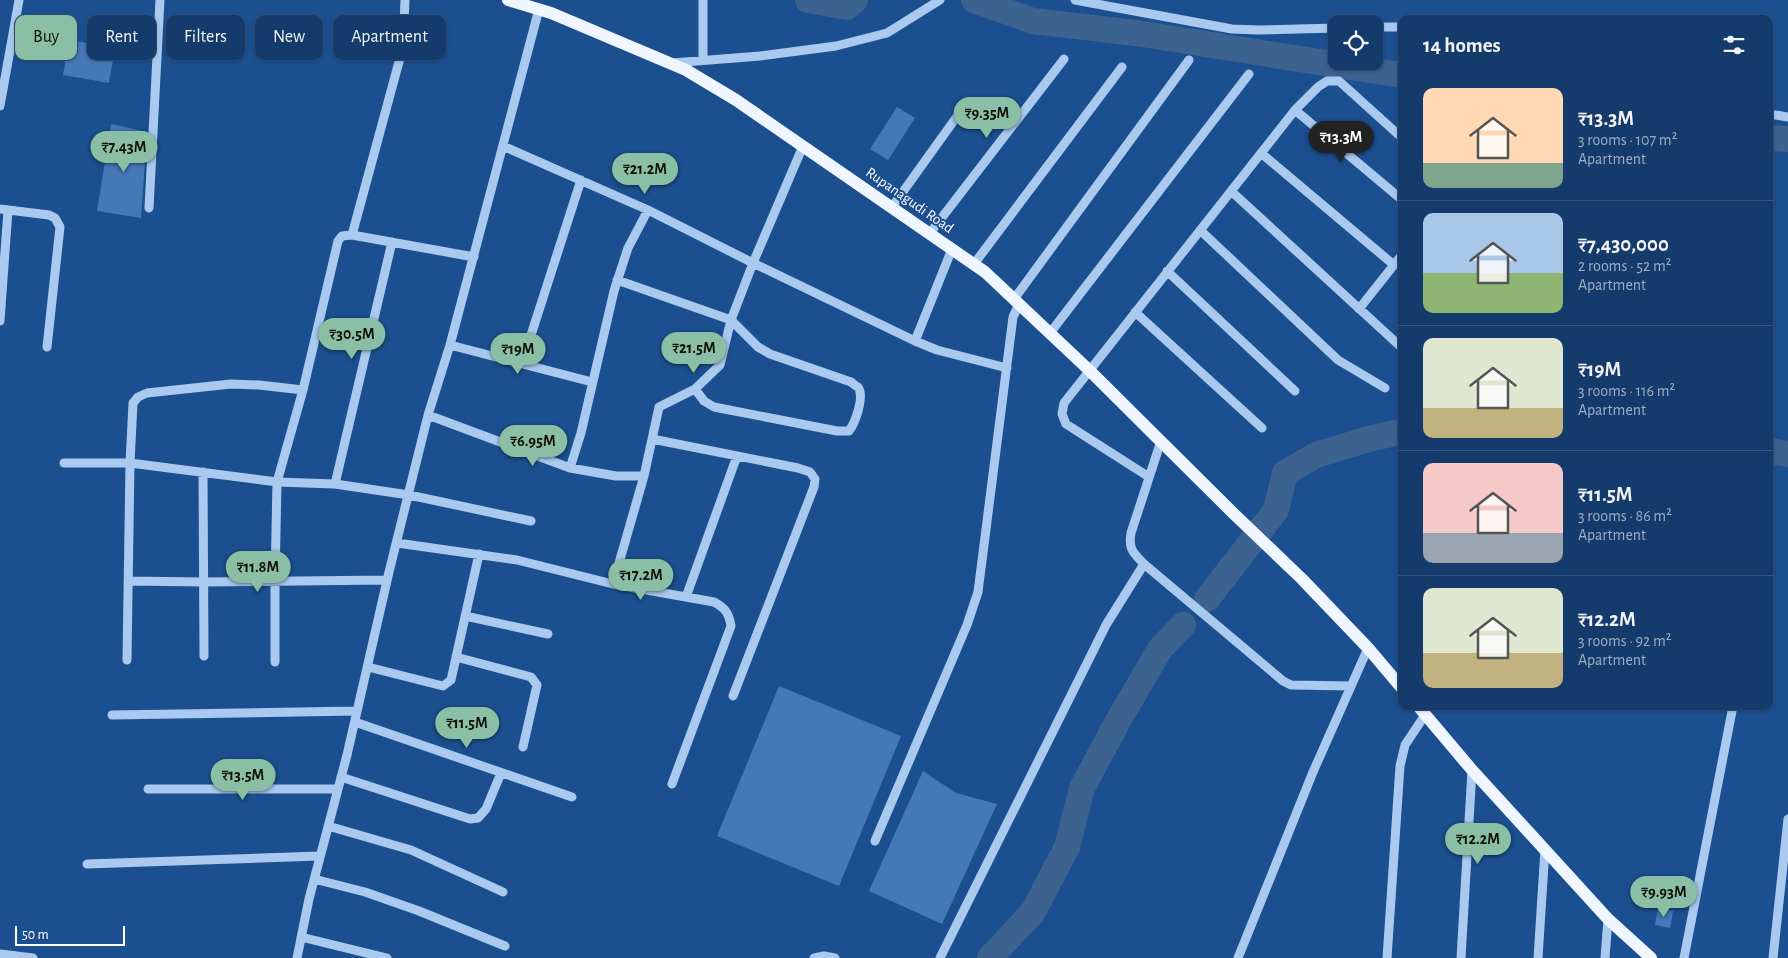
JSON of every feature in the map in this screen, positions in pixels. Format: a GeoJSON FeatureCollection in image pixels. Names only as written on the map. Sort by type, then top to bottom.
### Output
{"type":"FeatureCollection","features":[{"type":"Feature","properties":{"kind":"main road","name":"Rupanagudi Road"},"geometry":{"type":"LineString","coordinates":[[508,0],[539,9],[686,70],[736,100],[985,272],[1089,370],[1289,566],[1368,648],[1398,683]]}},
{"type":"Feature","properties":{"kind":"main road"},"geometry":{"type":"LineString","coordinates":[[1422,711],[1472,770],[1608,918],[1651,958]]}},
{"type":"Feature","properties":{"kind":"street"},"geometry":{"type":"LineString","coordinates":[[0,106],[19,0]]}},
{"type":"Feature","properties":{"kind":"street"},"geometry":{"type":"LineString","coordinates":[[149,208],[160,0]]}},
{"type":"Feature","properties":{"kind":"street"},"geometry":{"type":"LineString","coordinates":[[352,235],[403,48],[405,0]]}},
{"type":"Feature","properties":{"kind":"street"},"geometry":{"type":"LineString","coordinates":[[703,0],[704,60]]}},
{"type":"Feature","properties":{"kind":"street"},"geometry":{"type":"LineString","coordinates":[[669,63],[760,56],[836,46],[886,33],[940,0]]}},
{"type":"Feature","properties":{"kind":"street"},"geometry":{"type":"LineString","coordinates":[[1075,0],[1232,28],[1258,30],[1328,28]]}},
{"type":"Feature","properties":{"kind":"street"},"geometry":{"type":"LineString","coordinates":[[297,958],[314,879],[341,777],[428,415],[450,345],[539,9]]}},
{"type":"Feature","properties":{"kind":"street"},"geometry":{"type":"LineString","coordinates":[[1383,27],[1398,27]]}},
{"type":"Feature","properties":{"kind":"street"},"geometry":{"type":"LineString","coordinates":[[930,233],[1064,59]]}},
{"type":"Feature","properties":{"kind":"street"},"geometry":{"type":"LineString","coordinates":[[875,841],[967,624],[978,592],[1006,368],[1017,302],[1189,60]]}},
{"type":"Feature","properties":{"kind":"street"},"geometry":{"type":"LineString","coordinates":[[974,264],[1122,67]]}},
{"type":"Feature","properties":{"kind":"street"},"geometry":{"type":"LineString","coordinates":[[1050,333],[1249,74]]}},
{"type":"Feature","properties":{"kind":"street"},"geometry":{"type":"LineString","coordinates":[[1150,477],[1066,424],[1062,414],[1064,402],[1261,152],[1295,110],[1318,87],[1327,81],[1339,81],[1398,134]]}},
{"type":"Feature","properties":{"kind":"street"},"geometry":{"type":"LineString","coordinates":[[1295,110],[1398,196]]}},
{"type":"Feature","properties":{"kind":"street"},"geometry":{"type":"LineString","coordinates":[[892,207],[958,115]]}},
{"type":"Feature","properties":{"kind":"street"},"geometry":{"type":"LineString","coordinates":[[1773,115],[1788,117]]}},
{"type":"Feature","properties":{"kind":"street"},"geometry":{"type":"LineString","coordinates":[[503,146],[648,210],[915,342],[937,350],[1006,368]]}},
{"type":"Feature","properties":{"kind":"street"},"geometry":{"type":"LineString","coordinates":[[613,584],[644,476],[659,407],[695,389],[720,365],[731,320],[803,146]]}},
{"type":"Feature","properties":{"kind":"street"},"geometry":{"type":"LineString","coordinates":[[1261,152],[1394,265]]}},
{"type":"Feature","properties":{"kind":"street"},"geometry":{"type":"LineString","coordinates":[[522,363],[581,180]]}},
{"type":"Feature","properties":{"kind":"street"},"geometry":{"type":"LineString","coordinates":[[1231,191],[1398,344]]}},
{"type":"Feature","properties":{"kind":"street"},"geometry":{"type":"LineString","coordinates":[[0,321],[4,210],[49,215],[56,218],[60,227],[48,347]]}},
{"type":"Feature","properties":{"kind":"street"},"geometry":{"type":"LineString","coordinates":[[570,468],[581,433],[602,336],[617,280],[628,248],[648,210]]}},
{"type":"Feature","properties":{"kind":"street"},"geometry":{"type":"LineString","coordinates":[[1200,230],[1338,360],[1385,388]]}},
{"type":"Feature","properties":{"kind":"street"},"geometry":{"type":"LineString","coordinates":[[275,662],[277,482],[303,390],[338,241],[342,236],[352,235],[474,257]]}},
{"type":"Feature","properties":{"kind":"street"},"geometry":{"type":"LineString","coordinates":[[335,484],[392,242]]}},
{"type":"Feature","properties":{"kind":"street"},"geometry":{"type":"LineString","coordinates":[[915,342],[952,249]]}},
{"type":"Feature","properties":{"kind":"street"},"geometry":{"type":"LineString","coordinates":[[1360,309],[1398,260]]}},
{"type":"Feature","properties":{"kind":"street"},"geometry":{"type":"LineString","coordinates":[[1167,271],[1295,391]]}},
{"type":"Feature","properties":{"kind":"street"},"geometry":{"type":"LineString","coordinates":[[617,280],[731,320],[758,347],[770,354],[851,382],[858,387],[860,395],[855,424],[849,431],[837,431],[714,407],[704,401],[695,389]]}},
{"type":"Feature","properties":{"kind":"street"},"geometry":{"type":"LineString","coordinates":[[1135,312],[1262,428]]}},
{"type":"Feature","properties":{"kind":"street"},"geometry":{"type":"LineString","coordinates":[[450,345],[592,382]]}},
{"type":"Feature","properties":{"kind":"street"},"geometry":{"type":"LineString","coordinates":[[127,660],[130,463],[133,402],[138,397],[147,393],[232,384],[303,390]]}},
{"type":"Feature","properties":{"kind":"street"},"geometry":{"type":"LineString","coordinates":[[428,415],[570,468],[616,476],[644,476]]}},
{"type":"Feature","properties":{"kind":"street"},"geometry":{"type":"LineString","coordinates":[[652,439],[804,470],[810,472],[815,479],[814,487],[733,696]]}},
{"type":"Feature","properties":{"kind":"street"},"geometry":{"type":"LineString","coordinates":[[1161,442],[1129,543],[1133,552],[1144,564],[1283,681],[1291,685],[1351,686]]}},
{"type":"Feature","properties":{"kind":"street"},"geometry":{"type":"LineString","coordinates":[[686,597],[736,456]]}},
{"type":"Feature","properties":{"kind":"street"},"geometry":{"type":"LineString","coordinates":[[64,463],[130,463],[277,482],[335,484],[409,495],[531,521]]}},
{"type":"Feature","properties":{"kind":"street"},"geometry":{"type":"LineString","coordinates":[[203,472],[204,656]]}},
{"type":"Feature","properties":{"kind":"street"},"geometry":{"type":"LineString","coordinates":[[397,543],[517,560],[613,584],[714,602],[724,608],[730,618],[731,626],[672,784]]}},
{"type":"Feature","properties":{"kind":"street"},"geometry":{"type":"LineString","coordinates":[[368,667],[443,686],[451,680],[479,554]]}},
{"type":"Feature","properties":{"kind":"street"},"geometry":{"type":"LineString","coordinates":[[940,958],[1106,625],[1144,564]]}},
{"type":"Feature","properties":{"kind":"street"},"geometry":{"type":"LineString","coordinates":[[128,580],[203,582],[387,580]]}},
{"type":"Feature","properties":{"kind":"street"},"geometry":{"type":"LineString","coordinates":[[465,616],[548,634]]}},
{"type":"Feature","properties":{"kind":"street"},"geometry":{"type":"LineString","coordinates":[[1238,958],[1313,772],[1368,648]]}},
{"type":"Feature","properties":{"kind":"street"},"geometry":{"type":"LineString","coordinates":[[456,657],[531,677],[537,685],[524,747]]}},
{"type":"Feature","properties":{"kind":"street"},"geometry":{"type":"LineString","coordinates":[[1684,958],[1732,710]]}},
{"type":"Feature","properties":{"kind":"street"},"geometry":{"type":"LineString","coordinates":[[112,715],[357,711]]}},
{"type":"Feature","properties":{"kind":"street"},"geometry":{"type":"LineString","coordinates":[[1387,958],[1400,766],[1405,745],[1422,711]]}},
{"type":"Feature","properties":{"kind":"street"},"geometry":{"type":"LineString","coordinates":[[354,722],[572,797]]}},
{"type":"Feature","properties":{"kind":"street"},"geometry":{"type":"LineString","coordinates":[[1461,958],[1472,770]]}},
{"type":"Feature","properties":{"kind":"street"},"geometry":{"type":"LineString","coordinates":[[341,777],[470,819],[478,818],[486,809],[501,773]]}},
{"type":"Feature","properties":{"kind":"street"},"geometry":{"type":"LineString","coordinates":[[148,789],[338,789]]}},
{"type":"Feature","properties":{"kind":"street"},"geometry":{"type":"LineString","coordinates":[[1773,958],[1788,819]]}},
{"type":"Feature","properties":{"kind":"street"},"geometry":{"type":"LineString","coordinates":[[328,826],[411,850],[503,892]]}},
{"type":"Feature","properties":{"kind":"street"},"geometry":{"type":"LineString","coordinates":[[1538,958],[1545,849]]}},
{"type":"Feature","properties":{"kind":"street"},"geometry":{"type":"LineString","coordinates":[[87,864],[320,856]]}},
{"type":"Feature","properties":{"kind":"street"},"geometry":{"type":"LineString","coordinates":[[314,879],[365,892],[419,911],[505,946]]}},
{"type":"Feature","properties":{"kind":"street"},"geometry":{"type":"LineString","coordinates":[[1605,958],[1608,918]]}},
{"type":"Feature","properties":{"kind":"street"},"geometry":{"type":"LineString","coordinates":[[301,936],[387,958]]}},
{"type":"Feature","properties":{"kind":"street"},"geometry":{"type":"LineString","coordinates":[[0,954],[34,958]]}},
{"type":"Feature","properties":{"kind":"street"},"geometry":{"type":"LineString","coordinates":[[814,958],[824,956],[835,958]]}},
{"type":"Feature","properties":{"kind":"building"},"geometry":{"type":"Polygon","coordinates":[[[77,41],[87,43],[87,60],[113,60],[109,83],[63,75],[66,60],[77,60],[77,41]]]}},
{"type":"Feature","properties":{"kind":"building"},"geometry":{"type":"Polygon","coordinates":[[[897,107],[915,118],[888,160],[870,149],[897,107]]]}},
{"type":"Feature","properties":{"kind":"building"},"geometry":{"type":"Polygon","coordinates":[[[111,124],[147,132],[141,218],[97,211],[111,124]]]}},
{"type":"Feature","properties":{"kind":"building"},"geometry":{"type":"Polygon","coordinates":[[[779,686],[901,736],[839,886],[717,836],[779,686]]]}},
{"type":"Feature","properties":{"kind":"building"},"geometry":{"type":"Polygon","coordinates":[[[923,771],[956,793],[997,804],[942,924],[869,891],[923,771]]]}},
{"type":"Feature","properties":{"kind":"building"},"geometry":{"type":"Polygon","coordinates":[[[1658,908],[1673,911],[1670,928],[1655,925],[1658,908]]]}},
{"type":"Feature","properties":{"kind":"waterway"},"geometry":{"type":"LineString","coordinates":[[808,0],[847,7],[855,0]]}},
{"type":"Feature","properties":{"kind":"waterway"},"geometry":{"type":"LineString","coordinates":[[974,0],[1033,21],[1136,33],[1398,75]]}},
{"type":"Feature","properties":{"kind":"waterway"},"geometry":{"type":"LineString","coordinates":[[1773,138],[1788,139]]}},
{"type":"Feature","properties":{"kind":"waterway"},"geometry":{"type":"LineString","coordinates":[[1207,599],[1276,510],[1285,473],[1316,455],[1372,438],[1398,433]]}},
{"type":"Feature","properties":{"kind":"waterway"},"geometry":{"type":"LineString","coordinates":[[1773,452],[1788,454]]}},
{"type":"Feature","properties":{"kind":"waterway"},"geometry":{"type":"LineString","coordinates":[[990,958],[1033,912],[1067,847],[1082,788],[1160,649],[1183,625]]}}]}
